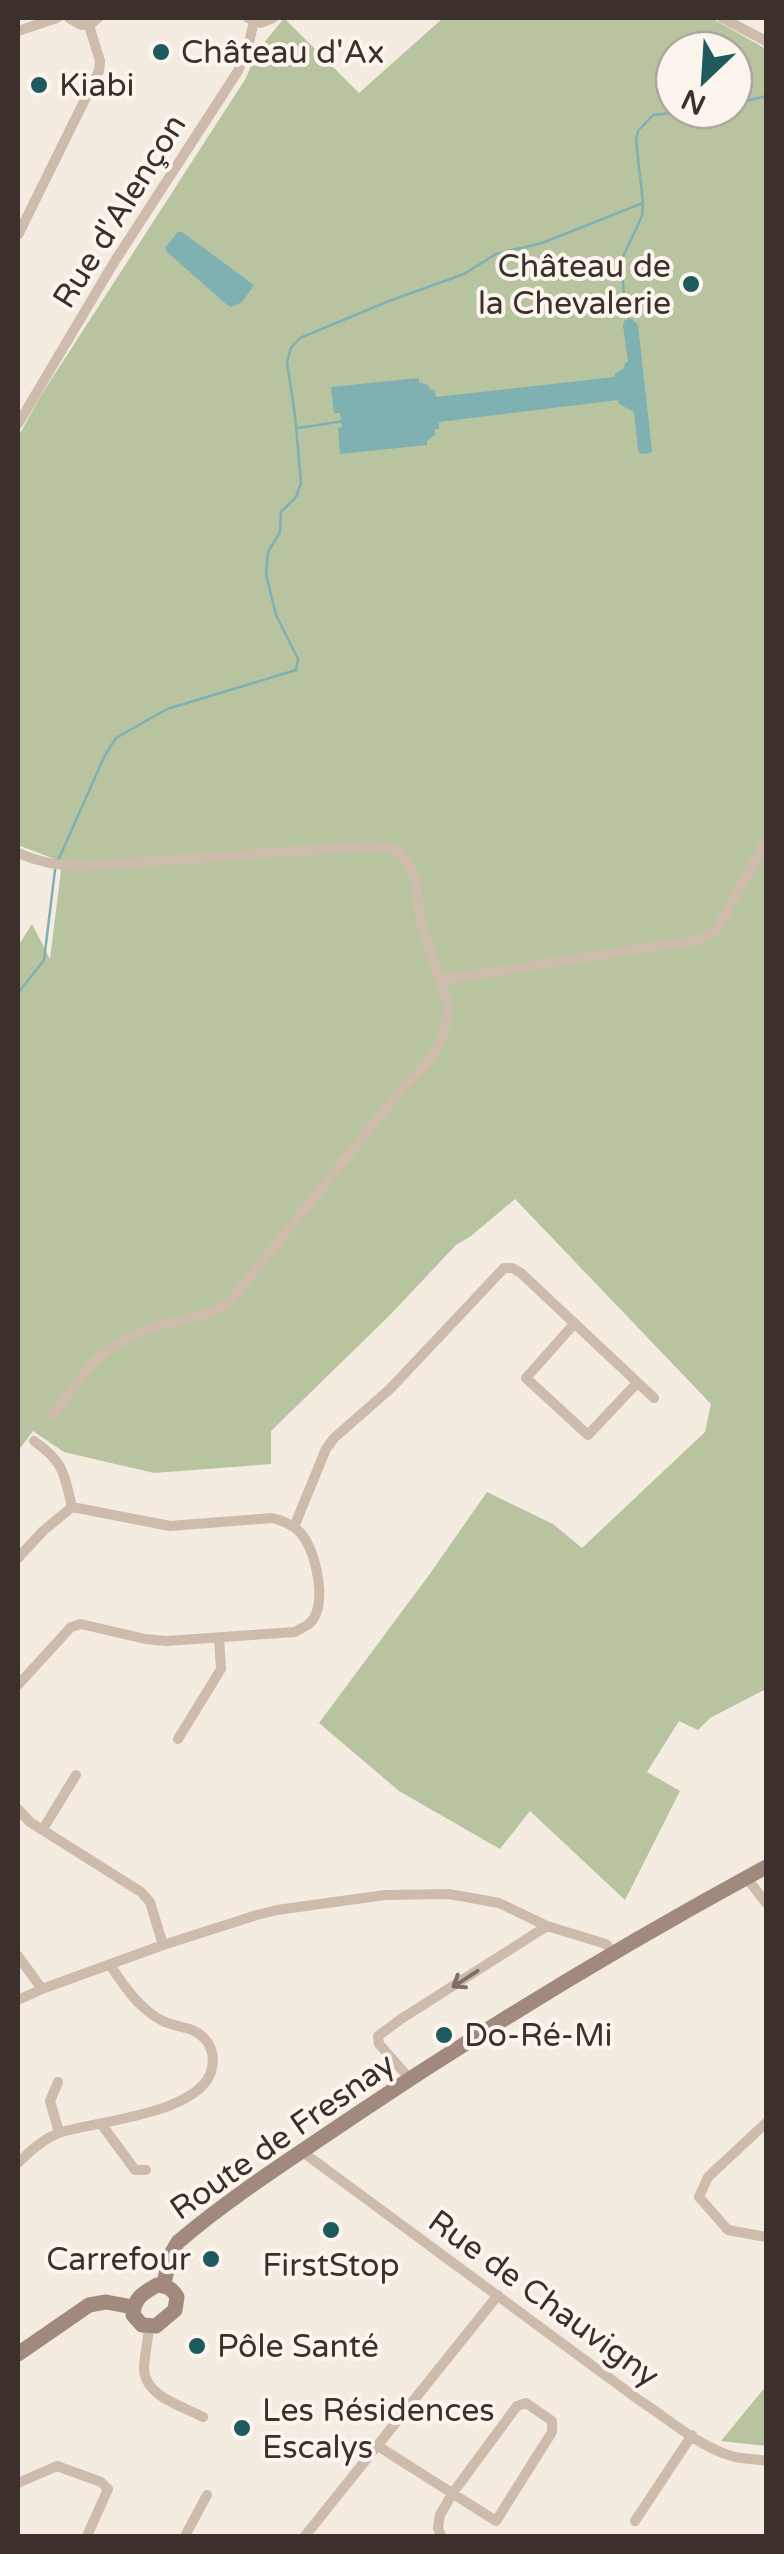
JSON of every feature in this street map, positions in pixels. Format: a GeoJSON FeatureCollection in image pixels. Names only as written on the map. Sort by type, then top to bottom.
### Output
{"type":"FeatureCollection","features":[{"type":"Feature","properties":{"kind":"street"},"geometry":{"type":"LineString","coordinates":[[18,31],[57,18]]}},
{"type":"Feature","properties":{"kind":"street"},"geometry":{"type":"LineString","coordinates":[[69,18],[77,24],[94,21]]}},
{"type":"Feature","properties":{"kind":"street"},"geometry":{"type":"LineString","coordinates":[[251,20],[266,22],[274,18]]}},
{"type":"Feature","properties":{"kind":"street"},"geometry":{"type":"LineString","coordinates":[[722,18],[766,41]]}},
{"type":"Feature","properties":{"kind":"street","name":"Rue d'Alençon"},"geometry":{"type":"LineString","coordinates":[[18,424],[113,264],[238,70],[248,46],[251,20]]}},
{"type":"Feature","properties":{"kind":"street"},"geometry":{"type":"LineString","coordinates":[[18,235],[99,72],[100,60],[90,29],[94,21]]}},
{"type":"Feature","properties":{"kind":"street"},"geometry":{"type":"LineString","coordinates":[[440,980],[698,940],[716,931],[766,840]]}},
{"type":"Feature","properties":{"kind":"street"},"geometry":{"type":"LineString","coordinates":[[18,854],[62,867],[368,846],[399,852],[416,882],[420,920],[449,1009],[442,1039],[428,1061],[229,1302],[210,1312],[119,1340],[92,1363],[53,1414]]}},
{"type":"Feature","properties":{"kind":"street"},"geometry":{"type":"LineString","coordinates":[[294,1527],[334,1438],[390,1389],[504,1268],[521,1273],[654,1398]]}},
{"type":"Feature","properties":{"kind":"street"},"geometry":{"type":"LineString","coordinates":[[574,1324],[526,1378],[588,1435],[638,1383]]}},
{"type":"Feature","properties":{"kind":"street"},"geometry":{"type":"LineString","coordinates":[[34,1441],[53,1454],[64,1471],[72,1508]]}},
{"type":"Feature","properties":{"kind":"street"},"geometry":{"type":"LineString","coordinates":[[18,1558],[72,1508],[157,1525],[272,1518],[294,1527],[306,1539],[320,1592],[319,1606],[308,1625],[294,1632],[166,1641],[80,1624],[71,1627],[18,1685]]}},
{"type":"Feature","properties":{"kind":"street"},"geometry":{"type":"LineString","coordinates":[[178,1739],[221,1669],[220,1638]]}},
{"type":"Feature","properties":{"kind":"street"},"geometry":{"type":"LineString","coordinates":[[43,1830],[76,1775]]}},
{"type":"Feature","properties":{"kind":"street"},"geometry":{"type":"LineString","coordinates":[[18,1809],[30,1822],[141,1892],[150,1902],[163,1945]]}},
{"type":"Feature","properties":{"kind":"street"},"geometry":{"type":"LineString","coordinates":[[18,1832],[30,1822]]}},
{"type":"Feature","properties":{"kind":"street","name":"Route de Fresnay"},"geometry":{"type":"LineString","coordinates":[[163,2286],[178,2242],[304,2150],[498,2022],[766,1866]]}},
{"type":"Feature","properties":{"kind":"street"},"geometry":{"type":"LineString","coordinates":[[746,1878],[766,1903]]}},
{"type":"Feature","properties":{"kind":"street"},"geometry":{"type":"LineString","coordinates":[[18,2000],[163,1945],[277,1910],[386,1895],[449,1894],[498,1903],[547,1926],[606,1944],[613,1952]]}},
{"type":"Feature","properties":{"kind":"street"},"geometry":{"type":"LineString","coordinates":[[410,2079],[378,2044],[378,2036],[547,1926]]}},
{"type":"Feature","properties":{"kind":"street"},"geometry":{"type":"LineString","coordinates":[[18,1956],[42,1989]]}},
{"type":"Feature","properties":{"kind":"street"},"geometry":{"type":"LineString","coordinates":[[18,2163],[59,2132],[102,2125],[172,2104],[198,2092],[212,2074],[214,2056],[206,2040],[191,2028],[168,2024],[152,2015],[110,1965]]}},
{"type":"Feature","properties":{"kind":"street"},"geometry":{"type":"LineString","coordinates":[[58,2082],[50,2100],[59,2132]]}},
{"type":"Feature","properties":{"kind":"street"},"geometry":{"type":"LineString","coordinates":[[766,2123],[708,2176],[699,2197],[728,2230],[766,2236]]}},
{"type":"Feature","properties":{"kind":"street"},"geometry":{"type":"LineString","coordinates":[[102,2125],[134,2170],[146,2170]]}},
{"type":"Feature","properties":{"kind":"street","name":"Rue de Chauvigny"},"geometry":{"type":"LineString","coordinates":[[304,2150],[692,2435],[737,2458],[766,2460]]}},
{"type":"Feature","properties":{"kind":"street"},"geometry":{"type":"LineString","coordinates":[[157,2285],[163,2286],[177,2297],[176,2310],[156,2326],[142,2325],[133,2315],[136,2299],[157,2285]]}},
{"type":"Feature","properties":{"kind":"street"},"geometry":{"type":"LineString","coordinates":[[306,2536],[498,2295]]}},
{"type":"Feature","properties":{"kind":"street"},"geometry":{"type":"LineString","coordinates":[[18,2354],[89,2305],[106,2302],[133,2307]]}},
{"type":"Feature","properties":{"kind":"street"},"geometry":{"type":"LineString","coordinates":[[149,2326],[146,2382],[153,2391],[204,2417]]}},
{"type":"Feature","properties":{"kind":"street"},"geometry":{"type":"LineString","coordinates":[[378,2446],[452,2494],[496,2521],[552,2432],[552,2421],[526,2403],[516,2406],[452,2494],[440,2515],[440,2536]]}},
{"type":"Feature","properties":{"kind":"street"},"geometry":{"type":"LineString","coordinates":[[636,2521],[692,2435]]}},
{"type":"Feature","properties":{"kind":"street"},"geometry":{"type":"LineString","coordinates":[[18,2483],[57,2466],[101,2482],[108,2489],[87,2536]]}},
{"type":"Feature","properties":{"kind":"street"},"geometry":{"type":"LineString","coordinates":[[185,2536],[207,2496]]}},
{"type":"Feature","properties":{"kind":"green space"},"geometry":{"type":"Polygon","coordinates":[[[284,18],[359,93],[443,18],[711,18],[732,30],[654,30],[654,130],[754,130],[754,42],[766,49],[766,1689],[710,1718],[698,1730],[679,1721],[647,1772],[680,1791],[625,1900],[530,1811],[500,1849],[399,1791],[319,1723],[487,1492],[553,1524],[582,1548],[705,1432],[711,1404],[515,1199],[456,1245],[271,1431],[271,1464],[154,1473],[64,1452],[33,1431],[18,1451],[18,946],[32,924],[50,959],[62,862],[18,845],[18,437],[246,78],[256,53],[284,18]]]}},
{"type":"Feature","properties":{"kind":"green space"},"geometry":{"type":"Polygon","coordinates":[[[766,2386],[766,2446],[721,2441],[766,2386]]]}},
{"type":"Feature","properties":{"kind":"water"},"geometry":{"type":"Polygon","coordinates":[[[178,232],[254,285],[242,302],[231,307],[226,304],[167,252],[165,248],[178,232]]]}},
{"type":"Feature","properties":{"kind":"water"},"geometry":{"type":"Polygon","coordinates":[[[632,319],[638,325],[650,453],[638,451],[634,412],[618,400],[439,422],[439,429],[435,429],[427,445],[340,454],[338,428],[342,427],[340,413],[334,413],[331,387],[419,378],[419,382],[434,389],[436,397],[615,377],[628,362],[623,325],[625,320],[632,319]]]}},
{"type":"Feature","properties":{"kind":"waterway"},"geometry":{"type":"LineString","coordinates":[[754,99],[766,96]]}},
{"type":"Feature","properties":{"kind":"waterway"},"geometry":{"type":"LineString","coordinates":[[629,320],[621,261],[642,216],[638,131],[654,115]]}},
{"type":"Feature","properties":{"kind":"waterway"},"geometry":{"type":"LineString","coordinates":[[58,861],[116,738],[167,709],[296,670],[298,659],[276,615],[266,574],[268,552],[280,532],[281,512],[296,497],[301,483],[287,362],[291,348],[300,338],[464,274],[496,254],[542,243],[643,203]]}},
{"type":"Feature","properties":{"kind":"waterway"},"geometry":{"type":"LineString","coordinates":[[298,428],[344,421]]}},
{"type":"Feature","properties":{"kind":"waterway"},"geometry":{"type":"LineString","coordinates":[[18,993],[44,960],[55,870]]}},
{"type":"Feature","properties":{"kind":"place","name":"Château d'Ax"},"geometry":{"type":"Point","coordinates":[161,52]}},
{"type":"Feature","properties":{"kind":"place","name":"Kiabi"},"geometry":{"type":"Point","coordinates":[39,85]}},
{"type":"Feature","properties":{"kind":"place","name":"Château de la Chevalerie"},"geometry":{"type":"Point","coordinates":[691,284]}},
{"type":"Feature","properties":{"kind":"place","name":"Do-Ré-Mi"},"geometry":{"type":"Point","coordinates":[444,2035]}},
{"type":"Feature","properties":{"kind":"place","name":"FirstStop"},"geometry":{"type":"Point","coordinates":[331,2230]}},
{"type":"Feature","properties":{"kind":"place","name":"Carrefour"},"geometry":{"type":"Point","coordinates":[211,2259]}},
{"type":"Feature","properties":{"kind":"place","name":"Pôle Santé"},"geometry":{"type":"Point","coordinates":[197,2346]}},
{"type":"Feature","properties":{"kind":"place","name":"Les Résidences Escalys"},"geometry":{"type":"Point","coordinates":[242,2428]}}]}
